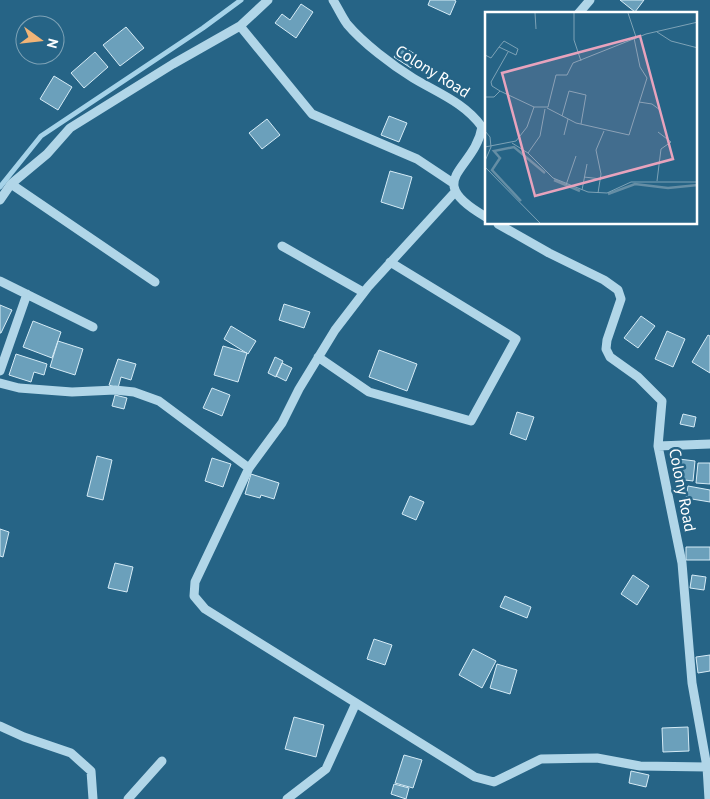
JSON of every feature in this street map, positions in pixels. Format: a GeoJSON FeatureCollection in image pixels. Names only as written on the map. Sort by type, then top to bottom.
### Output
{"type":"FeatureCollection","features":[{"type":"Feature","properties":{"kind":"street"},"geometry":{"type":"LineString","coordinates":[[0,200],[11,184],[47,154],[70,128],[173,64],[240,26],[268,0]]}},
{"type":"Feature","properties":{"kind":"street","name":"Colony Road"},"geometry":{"type":"LineString","coordinates":[[334,0],[347,23],[381,56],[410,76],[464,107],[484,124],[475,147],[465,160],[454,188],[364,292],[334,330],[299,389],[282,423],[249,468],[195,582],[194,596],[205,609],[475,777],[494,782],[541,758],[597,758],[640,766],[707,766]]}},
{"type":"Feature","properties":{"kind":"street"},"geometry":{"type":"LineString","coordinates":[[580,12],[590,0]]}},
{"type":"Feature","properties":{"kind":"street"},"geometry":{"type":"LineString","coordinates":[[240,26],[312,114],[417,160],[454,188],[474,210],[485,216]]}},
{"type":"Feature","properties":{"kind":"street"},"geometry":{"type":"LineString","coordinates":[[11,184],[155,282]]}},
{"type":"Feature","properties":{"kind":"street","name":"Colony Road"},"geometry":{"type":"LineString","coordinates":[[500,225],[549,254],[604,280],[618,290],[621,299],[607,340],[606,349],[610,357],[638,377],[662,401],[658,446],[682,563],[692,683],[709,778],[709,799]]}},
{"type":"Feature","properties":{"kind":"street"},"geometry":{"type":"LineString","coordinates":[[282,246],[364,292]]}},
{"type":"Feature","properties":{"kind":"street"},"geometry":{"type":"LineString","coordinates":[[318,357],[369,392],[472,422],[516,340],[390,262]]}},
{"type":"Feature","properties":{"kind":"street"},"geometry":{"type":"LineString","coordinates":[[0,281],[93,327]]}},
{"type":"Feature","properties":{"kind":"street"},"geometry":{"type":"LineString","coordinates":[[0,371],[27,294]]}},
{"type":"Feature","properties":{"kind":"street"},"geometry":{"type":"LineString","coordinates":[[0,383],[19,388],[134,392],[158,401],[249,468]]}},
{"type":"Feature","properties":{"kind":"street"},"geometry":{"type":"LineString","coordinates":[[658,446],[710,444]]}},
{"type":"Feature","properties":{"kind":"street"},"geometry":{"type":"LineString","coordinates":[[287,799],[326,769],[356,703]]}},
{"type":"Feature","properties":{"kind":"street"},"geometry":{"type":"LineString","coordinates":[[0,726],[24,737],[71,753],[91,771],[92,799]]}},
{"type":"Feature","properties":{"kind":"street"},"geometry":{"type":"LineString","coordinates":[[128,799],[162,761]]}},
{"type":"Feature","properties":{"kind":"building"},"geometry":{"type":"Polygon","coordinates":[[[430,0],[456,1],[450,15],[428,5],[430,0]]]}},
{"type":"Feature","properties":{"kind":"building"},"geometry":{"type":"Polygon","coordinates":[[[620,0],[644,0],[635,12],[620,0]]]}},
{"type":"Feature","properties":{"kind":"building"},"geometry":{"type":"Polygon","coordinates":[[[301,4],[313,12],[296,38],[275,23],[282,14],[290,20],[301,4]]]}},
{"type":"Feature","properties":{"kind":"building"},"geometry":{"type":"Polygon","coordinates":[[[126,27],[144,48],[120,66],[103,45],[126,27]]]}},
{"type":"Feature","properties":{"kind":"building"},"geometry":{"type":"Polygon","coordinates":[[[402,46],[418,56],[411,68],[394,57],[402,46]]]}},
{"type":"Feature","properties":{"kind":"building"},"geometry":{"type":"Polygon","coordinates":[[[95,52],[108,67],[84,88],[71,73],[95,52]]]}},
{"type":"Feature","properties":{"kind":"building"},"geometry":{"type":"Polygon","coordinates":[[[54,76],[72,87],[58,110],[40,99],[54,76]]]}},
{"type":"Feature","properties":{"kind":"building"},"geometry":{"type":"Polygon","coordinates":[[[389,116],[407,123],[399,142],[381,135],[389,116]]]}},
{"type":"Feature","properties":{"kind":"building"},"geometry":{"type":"Polygon","coordinates":[[[267,119],[280,135],[262,149],[249,133],[267,119]]]}},
{"type":"Feature","properties":{"kind":"building"},"geometry":{"type":"Polygon","coordinates":[[[390,171],[412,177],[403,209],[381,202],[390,171]]]}},
{"type":"Feature","properties":{"kind":"building"},"geometry":{"type":"Polygon","coordinates":[[[284,304],[310,312],[304,328],[279,320],[284,304]]]}},
{"type":"Feature","properties":{"kind":"building"},"geometry":{"type":"Polygon","coordinates":[[[0,305],[12,310],[1,333],[0,333],[0,305]]]}},
{"type":"Feature","properties":{"kind":"building"},"geometry":{"type":"Polygon","coordinates":[[[641,316],[655,326],[638,348],[624,338],[641,316]]]}},
{"type":"Feature","properties":{"kind":"building"},"geometry":{"type":"Polygon","coordinates":[[[33,321],[61,332],[52,358],[23,347],[33,321]]]}},
{"type":"Feature","properties":{"kind":"building"},"geometry":{"type":"Polygon","coordinates":[[[231,326],[256,341],[248,354],[224,339],[231,326]]]}},
{"type":"Feature","properties":{"kind":"building"},"geometry":{"type":"Polygon","coordinates":[[[667,331],[685,339],[673,367],[655,359],[667,331]]]}},
{"type":"Feature","properties":{"kind":"building"},"geometry":{"type":"Polygon","coordinates":[[[708,335],[710,336],[710,373],[692,362],[708,335]]]}},
{"type":"Feature","properties":{"kind":"building"},"geometry":{"type":"Polygon","coordinates":[[[58,341],[83,349],[75,375],[50,367],[58,341]]]}},
{"type":"Feature","properties":{"kind":"building"},"geometry":{"type":"Polygon","coordinates":[[[223,346],[247,353],[238,382],[214,375],[223,346]]]}},
{"type":"Feature","properties":{"kind":"building"},"geometry":{"type":"Polygon","coordinates":[[[379,350],[417,364],[407,391],[369,377],[379,350]]]}},
{"type":"Feature","properties":{"kind":"building"},"geometry":{"type":"Polygon","coordinates":[[[16,354],[47,364],[44,375],[34,372],[31,382],[9,375],[16,354]]]}},
{"type":"Feature","properties":{"kind":"building"},"geometry":{"type":"Polygon","coordinates":[[[275,357],[283,361],[276,377],[268,373],[275,357]]]}},
{"type":"Feature","properties":{"kind":"building"},"geometry":{"type":"Polygon","coordinates":[[[118,359],[136,364],[131,380],[121,377],[118,388],[109,385],[118,359]]]}},
{"type":"Feature","properties":{"kind":"building"},"geometry":{"type":"Polygon","coordinates":[[[282,363],[292,368],[286,381],[276,376],[282,363]]]}},
{"type":"Feature","properties":{"kind":"building"},"geometry":{"type":"Polygon","coordinates":[[[212,388],[230,395],[222,416],[203,408],[212,388]]]}},
{"type":"Feature","properties":{"kind":"building"},"geometry":{"type":"Polygon","coordinates":[[[115,395],[127,398],[124,409],[112,406],[115,395]]]}},
{"type":"Feature","properties":{"kind":"building"},"geometry":{"type":"Polygon","coordinates":[[[517,412],[534,417],[526,440],[510,434],[517,412]]]}},
{"type":"Feature","properties":{"kind":"building"},"geometry":{"type":"Polygon","coordinates":[[[683,414],[696,417],[694,427],[680,424],[683,414]]]}},
{"type":"Feature","properties":{"kind":"building"},"geometry":{"type":"Polygon","coordinates":[[[97,456],[112,460],[103,500],[87,496],[97,456]]]}},
{"type":"Feature","properties":{"kind":"building"},"geometry":{"type":"Polygon","coordinates":[[[212,458],[231,464],[223,487],[205,481],[212,458]]]}},
{"type":"Feature","properties":{"kind":"building"},"geometry":{"type":"Polygon","coordinates":[[[679,459],[695,461],[693,481],[677,479],[679,459]]]}},
{"type":"Feature","properties":{"kind":"building"},"geometry":{"type":"Polygon","coordinates":[[[698,463],[710,463],[710,484],[696,483],[698,463]]]}},
{"type":"Feature","properties":{"kind":"building"},"geometry":{"type":"Polygon","coordinates":[[[251,474],[279,483],[274,499],[261,495],[260,498],[245,494],[251,474]]]}},
{"type":"Feature","properties":{"kind":"building"},"geometry":{"type":"Polygon","coordinates":[[[688,486],[710,490],[710,502],[686,498],[688,486]]]}},
{"type":"Feature","properties":{"kind":"building"},"geometry":{"type":"Polygon","coordinates":[[[410,496],[424,502],[416,520],[402,514],[410,496]]]}},
{"type":"Feature","properties":{"kind":"building"},"geometry":{"type":"Polygon","coordinates":[[[0,529],[9,532],[3,557],[0,556],[0,529]]]}},
{"type":"Feature","properties":{"kind":"building"},"geometry":{"type":"Polygon","coordinates":[[[686,547],[710,547],[710,560],[686,560],[686,547]]]}},
{"type":"Feature","properties":{"kind":"building"},"geometry":{"type":"Polygon","coordinates":[[[115,563],[133,567],[127,592],[108,588],[115,563]]]}},
{"type":"Feature","properties":{"kind":"building"},"geometry":{"type":"Polygon","coordinates":[[[633,575],[649,586],[637,605],[621,594],[633,575]]]}},
{"type":"Feature","properties":{"kind":"building"},"geometry":{"type":"Polygon","coordinates":[[[692,575],[706,577],[704,590],[690,588],[692,575]]]}},
{"type":"Feature","properties":{"kind":"building"},"geometry":{"type":"Polygon","coordinates":[[[505,596],[531,607],[527,618],[500,607],[505,596]]]}},
{"type":"Feature","properties":{"kind":"building"},"geometry":{"type":"Polygon","coordinates":[[[374,639],[392,645],[385,665],[367,659],[374,639]]]}},
{"type":"Feature","properties":{"kind":"building"},"geometry":{"type":"Polygon","coordinates":[[[473,649],[496,661],[482,688],[459,675],[473,649]]]}},
{"type":"Feature","properties":{"kind":"building"},"geometry":{"type":"Polygon","coordinates":[[[710,655],[710,671],[698,673],[696,657],[710,655]]]}},
{"type":"Feature","properties":{"kind":"building"},"geometry":{"type":"Polygon","coordinates":[[[497,664],[517,670],[510,694],[490,688],[497,664]]]}},
{"type":"Feature","properties":{"kind":"building"},"geometry":{"type":"Polygon","coordinates":[[[294,717],[324,725],[316,757],[285,749],[294,717]]]}},
{"type":"Feature","properties":{"kind":"building"},"geometry":{"type":"Polygon","coordinates":[[[688,727],[689,751],[663,752],[662,728],[688,727]]]}},
{"type":"Feature","properties":{"kind":"building"},"geometry":{"type":"Polygon","coordinates":[[[404,755],[422,760],[413,788],[395,783],[404,755]]]}},
{"type":"Feature","properties":{"kind":"building"},"geometry":{"type":"Polygon","coordinates":[[[631,771],[649,775],[646,787],[629,783],[631,771]]]}},
{"type":"Feature","properties":{"kind":"building"},"geometry":{"type":"Polygon","coordinates":[[[394,784],[409,788],[406,799],[391,794],[394,784]]]}},
{"type":"Feature","properties":{"kind":"waterway"},"geometry":{"type":"LineString","coordinates":[[0,187],[41,136],[203,28],[241,0]]}}]}
